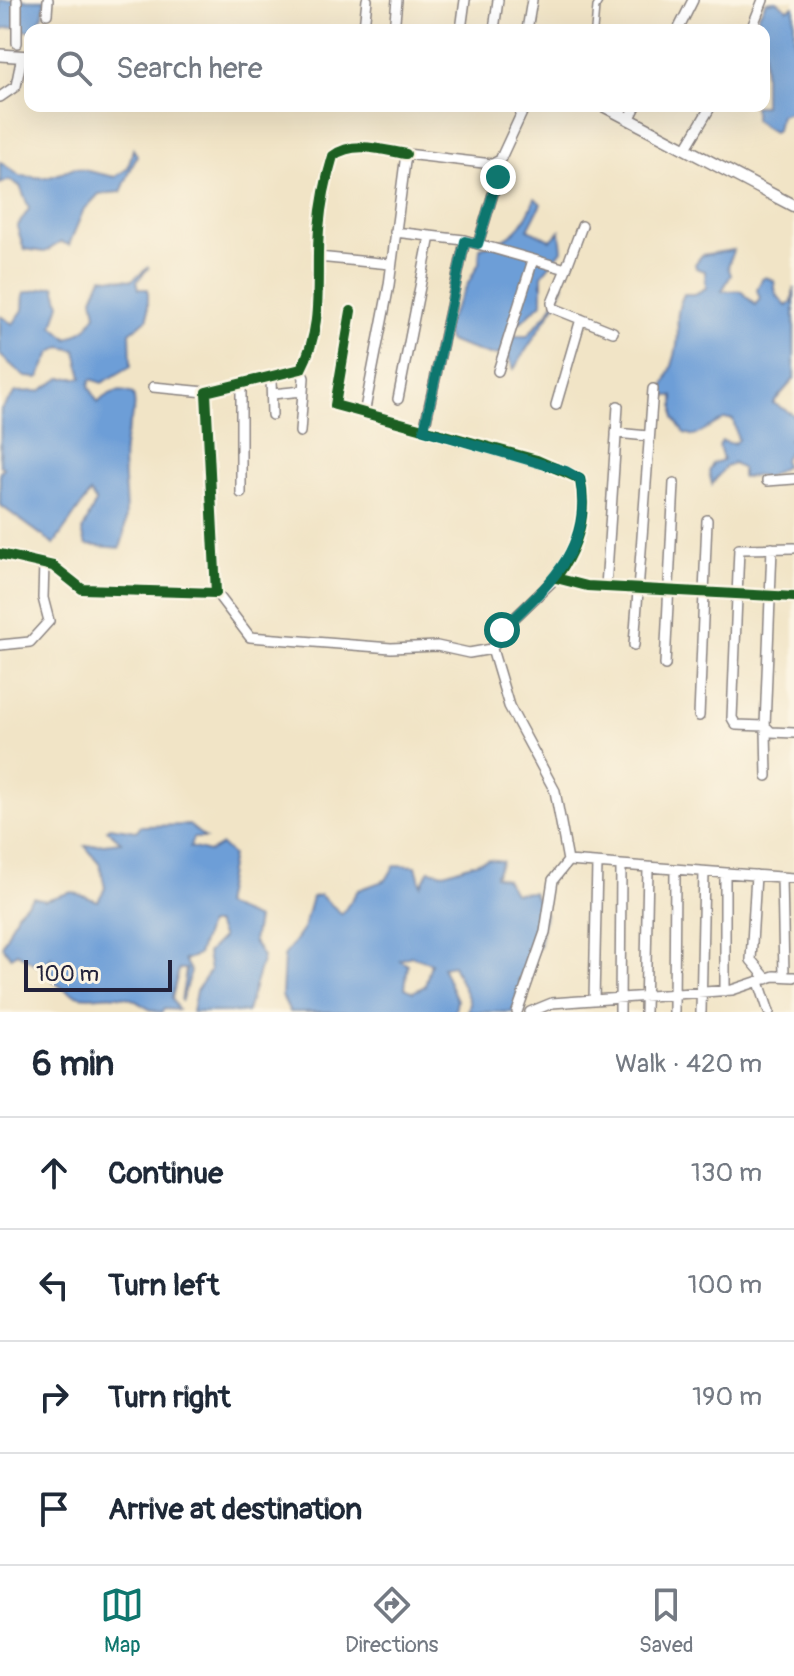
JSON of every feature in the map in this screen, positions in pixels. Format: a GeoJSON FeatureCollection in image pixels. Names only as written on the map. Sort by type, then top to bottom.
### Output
{"type":"FeatureCollection","features":[{"type":"Feature","properties":{"kind":"street"},"geometry":{"type":"LineString","coordinates":[[17,0],[17,43]]}},
{"type":"Feature","properties":{"kind":"street"},"geometry":{"type":"LineString","coordinates":[[47,14],[48,0]]}},
{"type":"Feature","properties":{"kind":"street"},"geometry":{"type":"LineString","coordinates":[[364,24],[367,0]]}},
{"type":"Feature","properties":{"kind":"street"},"geometry":{"type":"LineString","coordinates":[[395,24],[397,0]]}},
{"type":"Feature","properties":{"kind":"street"},"geometry":{"type":"LineString","coordinates":[[462,24],[465,0]]}},
{"type":"Feature","properties":{"kind":"street"},"geometry":{"type":"LineString","coordinates":[[495,24],[498,0]]}},
{"type":"Feature","properties":{"kind":"street"},"geometry":{"type":"LineString","coordinates":[[528,24],[532,0]]}},
{"type":"Feature","properties":{"kind":"street"},"geometry":{"type":"LineString","coordinates":[[681,24],[693,0]]}},
{"type":"Feature","properties":{"kind":"street"},"geometry":{"type":"LineString","coordinates":[[753,24],[763,0]]}},
{"type":"Feature","properties":{"kind":"street"},"geometry":{"type":"LineString","coordinates":[[0,55],[24,56]]}},
{"type":"Feature","properties":{"kind":"street"},"geometry":{"type":"LineString","coordinates":[[0,97],[16,86],[24,62]]}},
{"type":"Feature","properties":{"kind":"street"},"geometry":{"type":"LineString","coordinates":[[478,244],[498,177],[497,162],[522,112]]}},
{"type":"Feature","properties":{"kind":"street"},"geometry":{"type":"LineString","coordinates":[[617,112],[794,206]]}},
{"type":"Feature","properties":{"kind":"street"},"geometry":{"type":"LineString","coordinates":[[630,118],[633,112]]}},
{"type":"Feature","properties":{"kind":"street"},"geometry":{"type":"LineString","coordinates":[[686,148],[707,112]]}},
{"type":"Feature","properties":{"kind":"street"},"geometry":{"type":"LineString","coordinates":[[300,432],[301,369],[309,354],[319,312],[319,228],[333,156],[341,149],[366,147],[406,154],[497,162]]}},
{"type":"Feature","properties":{"kind":"street"},"geometry":{"type":"LineString","coordinates":[[364,414],[406,154]]}},
{"type":"Feature","properties":{"kind":"street"},"geometry":{"type":"LineString","coordinates":[[582,226],[552,303],[553,308],[613,332]]}},
{"type":"Feature","properties":{"kind":"street"},"geometry":{"type":"LineString","coordinates":[[395,232],[465,241],[566,269]]}},
{"type":"Feature","properties":{"kind":"street"},"geometry":{"type":"LineString","coordinates":[[398,399],[430,236]]}},
{"type":"Feature","properties":{"kind":"street"},"geometry":{"type":"LineString","coordinates":[[424,430],[465,241]]}},
{"type":"Feature","properties":{"kind":"street"},"geometry":{"type":"LineString","coordinates":[[318,257],[390,264]]}},
{"type":"Feature","properties":{"kind":"street"},"geometry":{"type":"LineString","coordinates":[[498,371],[533,260]]}},
{"type":"Feature","properties":{"kind":"street"},"geometry":{"type":"LineString","coordinates":[[351,311],[335,405],[537,460],[580,479],[583,507],[578,539],[556,578],[502,630],[492,649],[509,706],[555,791],[568,861],[553,880],[545,932],[517,1012]]}},
{"type":"Feature","properties":{"kind":"street"},"geometry":{"type":"LineString","coordinates":[[556,405],[581,319]]}},
{"type":"Feature","properties":{"kind":"street"},"geometry":{"type":"LineString","coordinates":[[153,387],[206,392],[301,369]]}},
{"type":"Feature","properties":{"kind":"street"},"geometry":{"type":"LineString","coordinates":[[271,378],[272,415]]}},
{"type":"Feature","properties":{"kind":"street"},"geometry":{"type":"LineString","coordinates":[[241,385],[241,493]]}},
{"type":"Feature","properties":{"kind":"street"},"geometry":{"type":"LineString","coordinates":[[634,645],[653,389]]}},
{"type":"Feature","properties":{"kind":"street"},"geometry":{"type":"LineString","coordinates":[[272,394],[303,391]]}},
{"type":"Feature","properties":{"kind":"street"},"geometry":{"type":"LineString","coordinates":[[206,392],[215,591],[232,610],[241,630],[250,637],[391,648],[437,646],[469,653],[492,649]]}},
{"type":"Feature","properties":{"kind":"street"},"geometry":{"type":"LineString","coordinates":[[606,587],[618,406]]}},
{"type":"Feature","properties":{"kind":"street"},"geometry":{"type":"LineString","coordinates":[[616,433],[648,436]]}},
{"type":"Feature","properties":{"kind":"street"},"geometry":{"type":"LineString","coordinates":[[767,481],[794,479]]}},
{"type":"Feature","properties":{"kind":"street"},"geometry":{"type":"LineString","coordinates":[[665,665],[674,483]]}},
{"type":"Feature","properties":{"kind":"street"},"geometry":{"type":"LineString","coordinates":[[699,716],[707,520]]}},
{"type":"Feature","properties":{"kind":"street"},"geometry":{"type":"LineString","coordinates":[[767,776],[772,548]]}},
{"type":"Feature","properties":{"kind":"street"},"geometry":{"type":"LineString","coordinates":[[794,548],[739,549],[732,718],[736,725],[794,733]]}},
{"type":"Feature","properties":{"kind":"street"},"geometry":{"type":"LineString","coordinates":[[0,554],[44,563],[82,589],[215,591]]}},
{"type":"Feature","properties":{"kind":"street"},"geometry":{"type":"LineString","coordinates":[[0,645],[30,642],[49,621],[43,598],[44,563]]}},
{"type":"Feature","properties":{"kind":"street"},"geometry":{"type":"LineString","coordinates":[[556,578],[606,587],[794,597]]}},
{"type":"Feature","properties":{"kind":"street"},"geometry":{"type":"LineString","coordinates":[[568,861],[794,878]]}},
{"type":"Feature","properties":{"kind":"street"},"geometry":{"type":"LineString","coordinates":[[594,1000],[597,864]]}},
{"type":"Feature","properties":{"kind":"street"},"geometry":{"type":"LineString","coordinates":[[620,1012],[621,866]]}},
{"type":"Feature","properties":{"kind":"street"},"geometry":{"type":"LineString","coordinates":[[645,1012],[648,868]]}},
{"type":"Feature","properties":{"kind":"street"},"geometry":{"type":"LineString","coordinates":[[674,1012],[675,870]]}},
{"type":"Feature","properties":{"kind":"street"},"geometry":{"type":"LineString","coordinates":[[701,1012],[704,872]]}},
{"type":"Feature","properties":{"kind":"street"},"geometry":{"type":"LineString","coordinates":[[725,873],[725,991]]}},
{"type":"Feature","properties":{"kind":"street"},"geometry":{"type":"LineString","coordinates":[[756,875],[751,960],[763,980],[769,1012]]}},
{"type":"Feature","properties":{"kind":"street"},"geometry":{"type":"LineString","coordinates":[[530,1012],[552,1003],[725,991],[789,976],[782,877]]}},
{"type":"Feature","properties":{"kind":"lane"},"geometry":{"type":"LineString","coordinates":[[595,24],[600,0]]}},
{"type":"Feature","properties":{"kind":"water"},"geometry":{"type":"Polygon","coordinates":[[[0,0],[45,0],[43,15],[37,24],[24,24],[24,29],[21,26],[0,29],[0,0]]]}},
{"type":"Feature","properties":{"kind":"water"},"geometry":{"type":"Polygon","coordinates":[[[777,1],[788,9],[794,6],[794,111],[780,115],[777,130],[773,132],[754,120],[754,112],[770,112],[770,24],[759,24],[758,16],[766,2],[777,1]]]}},
{"type":"Feature","properties":{"kind":"water"},"geometry":{"type":"Polygon","coordinates":[[[133,149],[137,155],[121,192],[99,194],[83,211],[69,245],[61,242],[45,252],[24,249],[17,227],[29,209],[20,186],[9,180],[0,184],[0,162],[20,176],[47,178],[75,168],[115,177],[128,168],[133,149]]]}},
{"type":"Feature","properties":{"kind":"water"},"geometry":{"type":"Polygon","coordinates":[[[535,198],[541,204],[528,229],[551,240],[560,231],[562,250],[542,275],[542,303],[513,329],[515,336],[527,336],[550,310],[564,283],[558,300],[514,369],[507,354],[489,355],[448,341],[444,328],[479,263],[480,248],[500,241],[515,231],[526,218],[535,198]]]}},
{"type":"Feature","properties":{"kind":"water"},"geometry":{"type":"Polygon","coordinates":[[[733,250],[728,267],[731,275],[722,291],[741,291],[755,305],[760,299],[757,290],[766,277],[774,281],[776,294],[786,306],[792,302],[794,288],[794,379],[773,403],[794,415],[794,436],[789,439],[792,448],[783,460],[786,466],[766,478],[758,475],[742,478],[742,469],[734,463],[726,466],[712,484],[709,472],[713,463],[723,460],[719,446],[722,441],[733,444],[738,440],[733,419],[724,419],[694,436],[684,433],[674,418],[674,396],[665,396],[663,388],[676,351],[678,314],[684,294],[695,294],[706,288],[705,271],[696,268],[695,264],[702,255],[733,250]]]}},
{"type":"Feature","properties":{"kind":"water"},"geometry":{"type":"Polygon","coordinates":[[[149,267],[137,281],[139,289],[148,289],[148,318],[130,332],[131,366],[102,383],[91,379],[89,386],[98,403],[118,391],[133,394],[134,410],[124,450],[126,520],[120,548],[86,545],[82,531],[96,502],[90,493],[54,544],[0,505],[0,471],[4,468],[0,465],[1,409],[16,392],[40,391],[61,378],[82,378],[76,350],[61,347],[51,353],[39,378],[25,377],[0,355],[0,316],[13,324],[23,310],[24,293],[55,286],[60,304],[53,326],[68,339],[87,328],[96,314],[93,298],[102,277],[132,280],[149,267]]]}},
{"type":"Feature","properties":{"kind":"water"},"geometry":{"type":"Polygon","coordinates":[[[189,825],[205,838],[193,838],[190,847],[209,852],[221,845],[232,855],[223,905],[257,919],[253,941],[263,957],[247,1012],[192,1012],[196,991],[210,971],[207,953],[222,938],[216,924],[208,924],[198,955],[184,960],[191,972],[181,1002],[186,969],[179,969],[172,998],[178,1010],[164,1009],[162,1012],[126,997],[82,997],[74,994],[53,981],[51,957],[41,968],[17,953],[11,957],[2,946],[17,913],[33,897],[45,900],[72,892],[98,901],[105,888],[100,864],[85,846],[121,842],[107,830],[110,827],[136,831],[141,826],[189,825]]]}},
{"type":"Feature","properties":{"kind":"water"},"geometry":{"type":"Polygon","coordinates":[[[488,859],[502,861],[495,876],[506,879],[514,893],[533,892],[545,914],[539,946],[518,981],[525,983],[513,1012],[468,1012],[470,1002],[453,965],[442,967],[457,1000],[455,1012],[290,1012],[282,996],[284,956],[303,929],[312,897],[320,895],[342,914],[358,890],[386,880],[395,865],[416,866],[421,885],[429,870],[444,873],[488,859]],[[411,956],[400,960],[408,965],[405,988],[413,992],[425,986],[431,963],[411,956]]]}},
{"type":"Feature","properties":{"kind":"cycle path"},"geometry":{"type":"LineString","coordinates":[[0,554],[53,566],[82,589],[216,593],[206,392],[301,369],[316,318],[320,220],[333,156],[359,147],[406,154]]}},
{"type":"Feature","properties":{"kind":"cycle path"},"geometry":{"type":"LineString","coordinates":[[351,311],[335,405],[537,460],[580,479],[583,506],[579,531],[570,555],[556,578],[587,586],[794,597]]}},
{"type":"Feature","properties":{"kind":"route"},"geometry":{"type":"LineString","coordinates":[[498,177],[478,244],[465,241],[424,430],[537,460],[566,471],[580,479],[583,507],[578,539],[570,559],[556,578],[502,630]]}}]}
